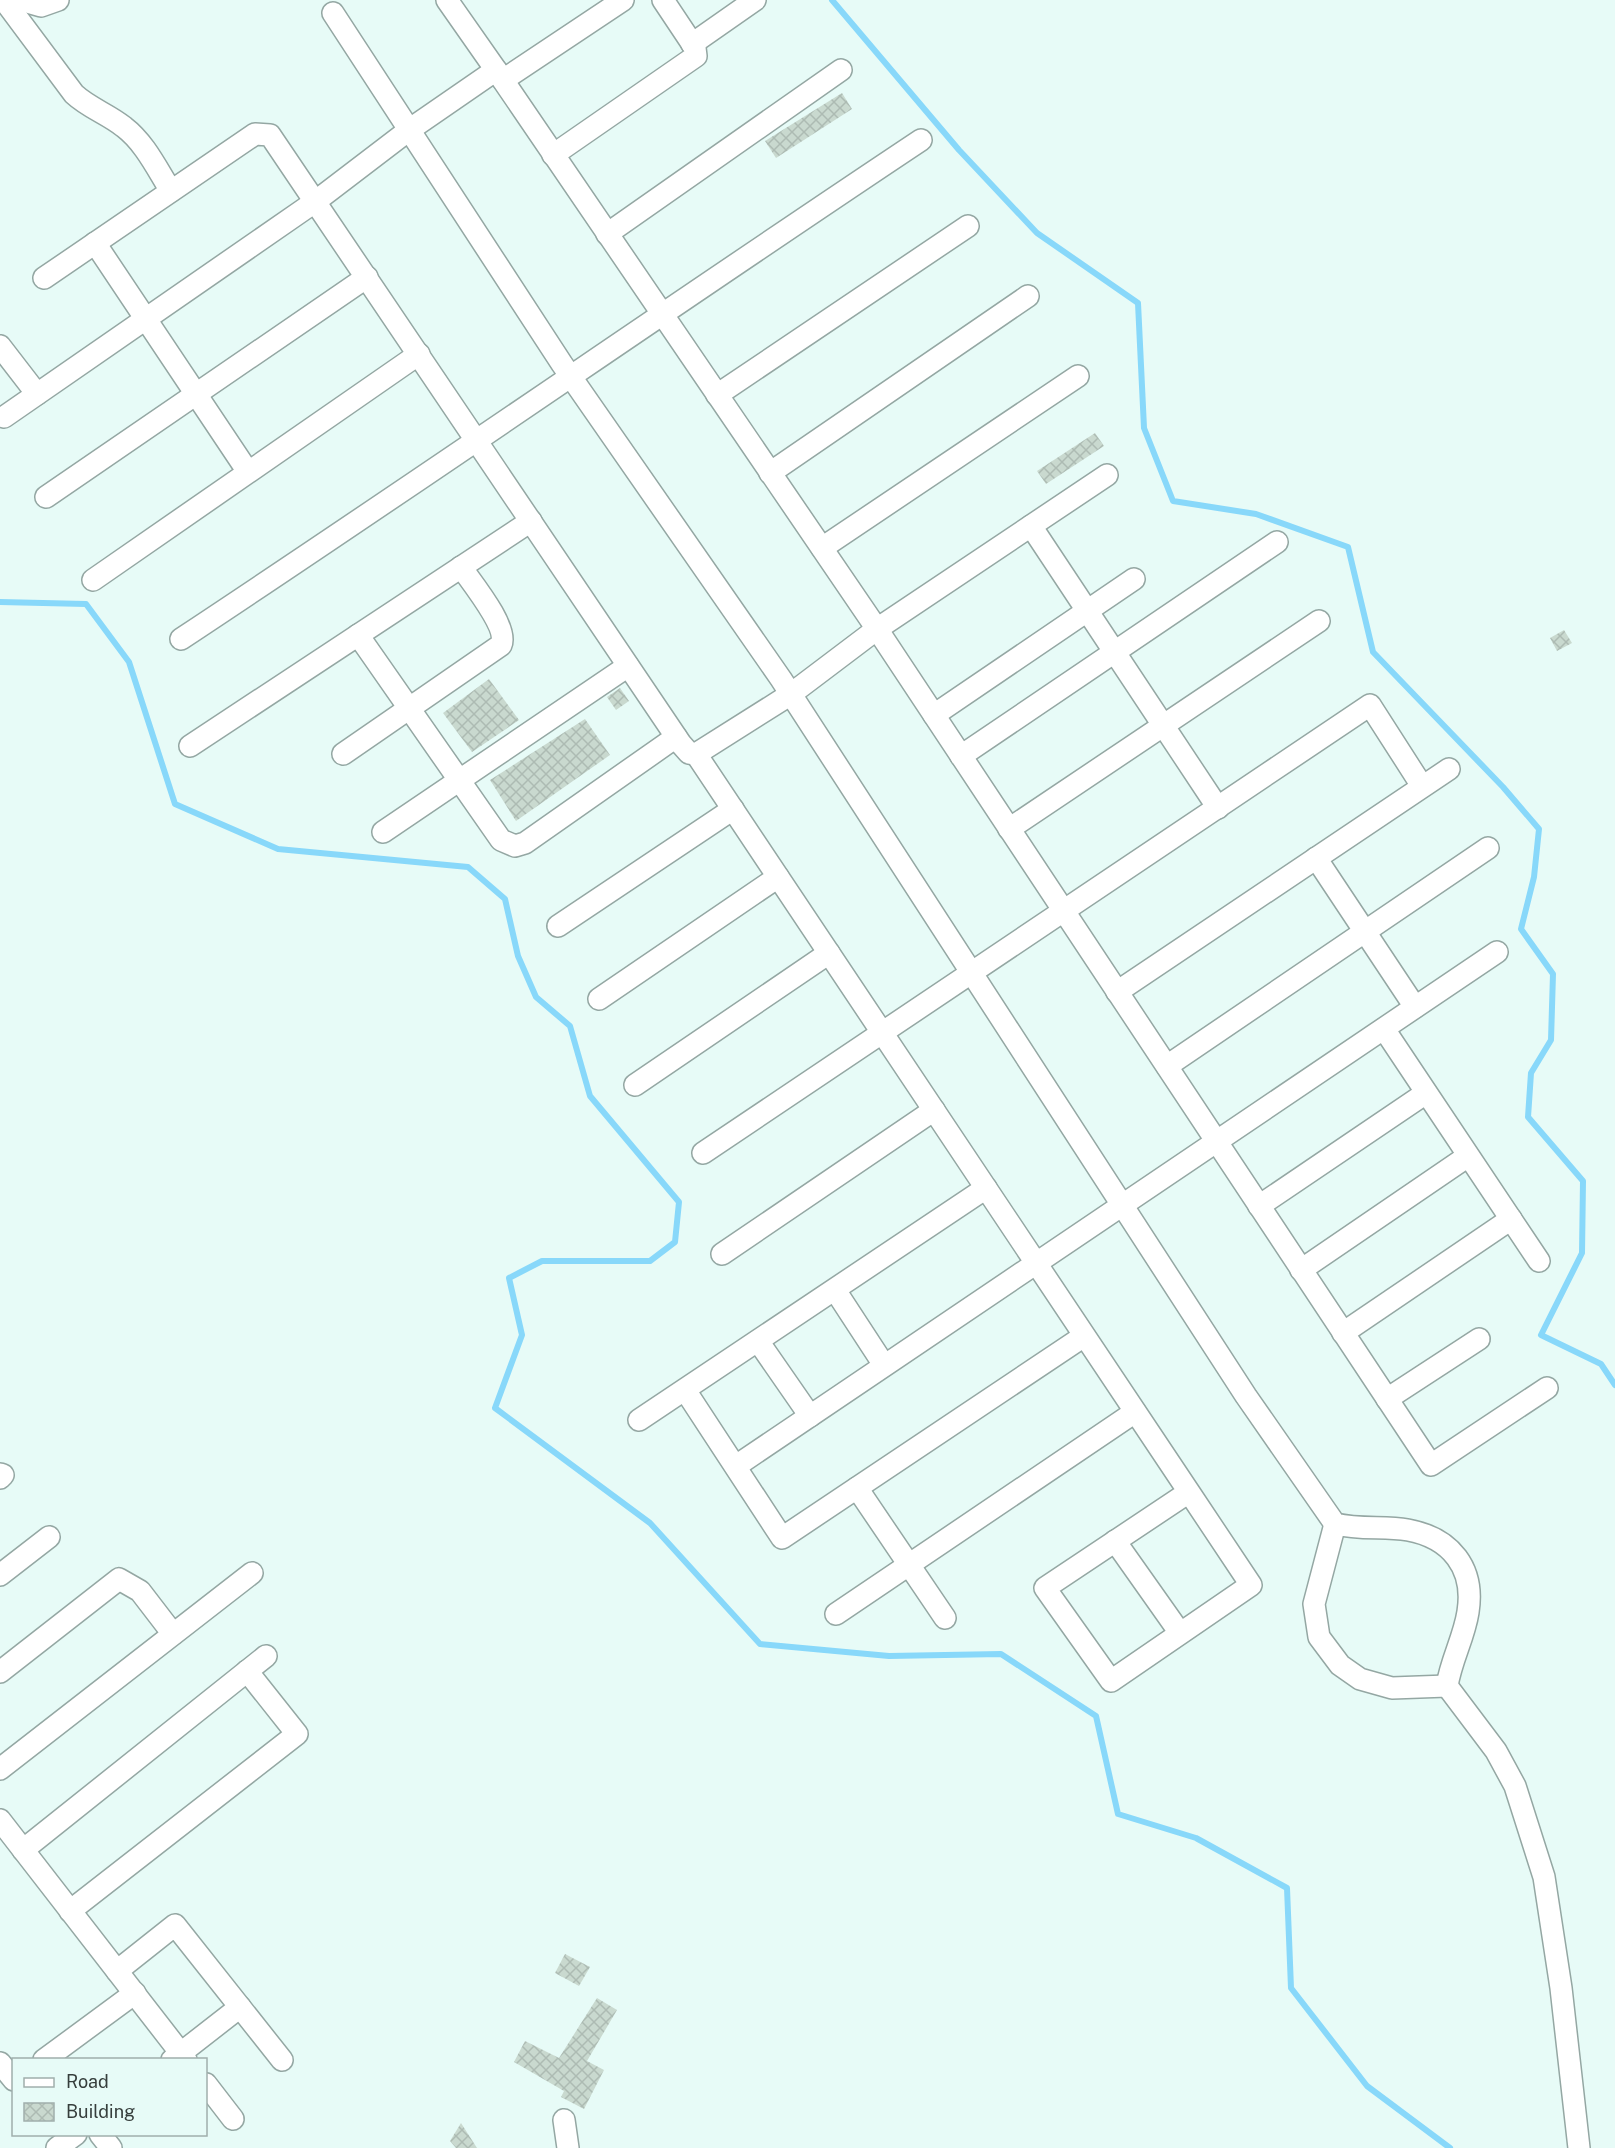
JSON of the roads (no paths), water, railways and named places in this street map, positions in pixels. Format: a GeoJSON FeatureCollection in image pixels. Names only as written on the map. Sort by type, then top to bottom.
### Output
{"type":"FeatureCollection","features":[{"type":"Feature","properties":{"kind":"street"},"geometry":{"type":"LineString","coordinates":[[4,0],[74,94],[87,106],[125,127],[140,141],[171,191]]}},
{"type":"Feature","properties":{"kind":"street"},"geometry":{"type":"LineString","coordinates":[[20,0],[41,6],[58,0]]}},
{"type":"Feature","properties":{"kind":"street"},"geometry":{"type":"LineString","coordinates":[[4,417],[316,201],[409,129],[623,0]]}},
{"type":"Feature","properties":{"kind":"street"},"geometry":{"type":"LineString","coordinates":[[553,155],[692,61],[696,56],[692,44],[663,0]]}},
{"type":"Feature","properties":{"kind":"street"},"geometry":{"type":"LineString","coordinates":[[692,44],[755,0]]}},
{"type":"Feature","properties":{"kind":"street"},"geometry":{"type":"LineString","coordinates":[[452,1],[499,75],[660,314],[877,629],[1431,1465],[1546,1388]]}},
{"type":"Feature","properties":{"kind":"street"},"geometry":{"type":"LineString","coordinates":[[333,13],[571,376],[791,694],[1121,1204],[1335,1524],[1359,1529],[1407,1530],[1432,1537],[1456,1554],[1466,1572],[1470,1589],[1464,1631],[1450,1668],[1447,1686],[1496,1751],[1515,1786],[1544,1877],[1561,1988],[1579,2148]]}},
{"type":"Feature","properties":{"kind":"street"},"geometry":{"type":"LineString","coordinates":[[607,234],[841,70]]}},
{"type":"Feature","properties":{"kind":"street"},"geometry":{"type":"LineString","coordinates":[[45,278],[255,134],[270,135],[689,753],[696,754],[791,694],[877,629],[1107,475]]}},
{"type":"Feature","properties":{"kind":"street"},"geometry":{"type":"LineString","coordinates":[[181,639],[478,442],[660,314],[921,140]]}},
{"type":"Feature","properties":{"kind":"street"},"geometry":{"type":"LineString","coordinates":[[717,395],[968,226]]}},
{"type":"Feature","properties":{"kind":"street"},"geometry":{"type":"LineString","coordinates":[[95,243],[144,320],[248,472]]}},
{"type":"Feature","properties":{"kind":"street"},"geometry":{"type":"LineString","coordinates":[[46,497],[367,277]]}},
{"type":"Feature","properties":{"kind":"street"},"geometry":{"type":"LineString","coordinates":[[770,473],[1028,296]]}},
{"type":"Feature","properties":{"kind":"street"},"geometry":{"type":"LineString","coordinates":[[0,346],[37,394]]}},
{"type":"Feature","properties":{"kind":"street"},"geometry":{"type":"LineString","coordinates":[[93,580],[419,354]]}},
{"type":"Feature","properties":{"kind":"street"},"geometry":{"type":"LineString","coordinates":[[822,548],[1078,376]]}},
{"type":"Feature","properties":{"kind":"street"},"geometry":{"type":"LineString","coordinates":[[190,746],[531,520]]}},
{"type":"Feature","properties":{"kind":"street"},"geometry":{"type":"LineString","coordinates":[[1031,526],[1218,808]]}},
{"type":"Feature","properties":{"kind":"street"},"geometry":{"type":"LineString","coordinates":[[961,756],[1277,542]]}},
{"type":"Feature","properties":{"kind":"street"},"geometry":{"type":"LineString","coordinates":[[342,754],[411,710],[496,650],[504,640],[501,627],[461,567]]}},
{"type":"Feature","properties":{"kind":"street"},"geometry":{"type":"LineString","coordinates":[[934,715],[1134,579]]}},
{"type":"Feature","properties":{"kind":"street"},"geometry":{"type":"LineString","coordinates":[[1009,829],[1319,621]]}},
{"type":"Feature","properties":{"kind":"street"},"geometry":{"type":"LineString","coordinates":[[358,635],[501,840],[515,846],[525,843],[676,737]]}},
{"type":"Feature","properties":{"kind":"street"},"geometry":{"type":"LineString","coordinates":[[383,832],[628,666]]}},
{"type":"Feature","properties":{"kind":"street"},"geometry":{"type":"LineString","coordinates":[[703,1154],[1370,705],[1422,786]]}},
{"type":"Feature","properties":{"kind":"street"},"geometry":{"type":"LineString","coordinates":[[696,754],[1136,1412],[1189,1492],[1251,1586],[1111,1681],[1045,1588],[1189,1492]]}},
{"type":"Feature","properties":{"kind":"street"},"geometry":{"type":"LineString","coordinates":[[1118,992],[1449,769]]}},
{"type":"Feature","properties":{"kind":"street"},"geometry":{"type":"LineString","coordinates":[[558,926],[733,809]]}},
{"type":"Feature","properties":{"kind":"street"},"geometry":{"type":"LineString","coordinates":[[1167,1066],[1488,848]]}},
{"type":"Feature","properties":{"kind":"street"},"geometry":{"type":"LineString","coordinates":[[1316,858],[1415,1007]]}},
{"type":"Feature","properties":{"kind":"street"},"geometry":{"type":"LineString","coordinates":[[599,999],[778,877]]}},
{"type":"Feature","properties":{"kind":"street"},"geometry":{"type":"LineString","coordinates":[[736,1466],[1497,951]]}},
{"type":"Feature","properties":{"kind":"street"},"geometry":{"type":"LineString","coordinates":[[635,1085],[829,953]]}},
{"type":"Feature","properties":{"kind":"street"},"geometry":{"type":"LineString","coordinates":[[1384,1029],[1539,1261]]}},
{"type":"Feature","properties":{"kind":"street"},"geometry":{"type":"LineString","coordinates":[[1259,1206],[1426,1093]]}},
{"type":"Feature","properties":{"kind":"street"},"geometry":{"type":"LineString","coordinates":[[722,1254],[934,1110]]}},
{"type":"Feature","properties":{"kind":"street"},"geometry":{"type":"LineString","coordinates":[[1301,1270],[1468,1156]]}},
{"type":"Feature","properties":{"kind":"street"},"geometry":{"type":"LineString","coordinates":[[639,1420],[986,1188]]}},
{"type":"Feature","properties":{"kind":"street"},"geometry":{"type":"LineString","coordinates":[[1343,1333],[1510,1219]]}},
{"type":"Feature","properties":{"kind":"street"},"geometry":{"type":"LineString","coordinates":[[835,1290],[884,1365]]}},
{"type":"Feature","properties":{"kind":"street"},"geometry":{"type":"LineString","coordinates":[[685,1390],[782,1539],[1084,1336]]}},
{"type":"Feature","properties":{"kind":"street"},"geometry":{"type":"LineString","coordinates":[[1387,1399],[1479,1339]]}},
{"type":"Feature","properties":{"kind":"street"},"geometry":{"type":"LineString","coordinates":[[758,1341],[810,1416]]}},
{"type":"Feature","properties":{"kind":"street"},"geometry":{"type":"LineString","coordinates":[[836,1614],[1136,1412]]}},
{"type":"Feature","properties":{"kind":"street"},"geometry":{"type":"LineString","coordinates":[[857,1488],[945,1618]]}},
{"type":"Feature","properties":{"kind":"street"},"geometry":{"type":"LineString","coordinates":[[1335,1524],[1314,1604],[1319,1637],[1340,1665],[1360,1679],[1392,1688],[1447,1686]]}},
{"type":"Feature","properties":{"kind":"street"},"geometry":{"type":"LineString","coordinates":[[0,1575],[49,1537]]}},
{"type":"Feature","properties":{"kind":"street"},"geometry":{"type":"LineString","coordinates":[[1115,1540],[1180,1633]]}},
{"type":"Feature","properties":{"kind":"street"},"geometry":{"type":"LineString","coordinates":[[0,1769],[252,1573]]}},
{"type":"Feature","properties":{"kind":"street"},"geometry":{"type":"LineString","coordinates":[[0,1672],[119,1580],[140,1591],[173,1634]]}},
{"type":"Feature","properties":{"kind":"street"},"geometry":{"type":"LineString","coordinates":[[23,1850],[266,1656]]}},
{"type":"Feature","properties":{"kind":"street"},"geometry":{"type":"LineString","coordinates":[[70,1911],[297,1734],[247,1671]]}},
{"type":"Feature","properties":{"kind":"street"},"geometry":{"type":"LineString","coordinates":[[0,1820],[135,1994],[180,2057],[240,2007]]}},
{"type":"Feature","properties":{"kind":"street"},"geometry":{"type":"LineString","coordinates":[[117,1971],[176,1925],[282,2060]]}},
{"type":"Feature","properties":{"kind":"street"},"geometry":{"type":"LineString","coordinates":[[47,2058],[135,1994]]}},
{"type":"Feature","properties":{"kind":"street"},"geometry":{"type":"LineString","coordinates":[[0,2063],[12,2078]]}},
{"type":"Feature","properties":{"kind":"street"},"geometry":{"type":"LineString","coordinates":[[0,2092],[12,2083]]}},
{"type":"Feature","properties":{"kind":"street"},"geometry":{"type":"LineString","coordinates":[[207,2085],[233,2120]]}},
{"type":"Feature","properties":{"kind":"street"},"geometry":{"type":"LineString","coordinates":[[564,2120],[568,2148]]}},
{"type":"Feature","properties":{"kind":"street"},"geometry":{"type":"LineString","coordinates":[[57,2148],[73,2136]]}},
{"type":"Feature","properties":{"kind":"street"},"geometry":{"type":"LineString","coordinates":[[102,2136],[111,2148]]}},
{"type":"Feature","properties":{"kind":"waterway"},"geometry":{"type":"LineString","coordinates":[[832,0],[959,150],[1037,233],[1138,303],[1144,428],[1173,501],[1256,514],[1348,547],[1373,652],[1503,787],[1539,829],[1534,877],[1521,929],[1553,974],[1551,1040],[1531,1073],[1528,1117],[1583,1181],[1582,1253],[1541,1335],[1601,1364],[1615,1385]]}},
{"type":"Feature","properties":{"kind":"waterway"},"geometry":{"type":"LineString","coordinates":[[0,602],[86,604],[129,662],[175,804],[278,849],[468,867],[505,899],[518,956],[536,997],[570,1026],[590,1096],[679,1202],[675,1242],[650,1261],[542,1261],[509,1278],[522,1335],[495,1408],[650,1523],[760,1644],[889,1656],[1001,1654],[1096,1716],[1118,1814],[1196,1838],[1287,1888],[1291,1988],[1367,2086],[1450,2148]]}}]}
